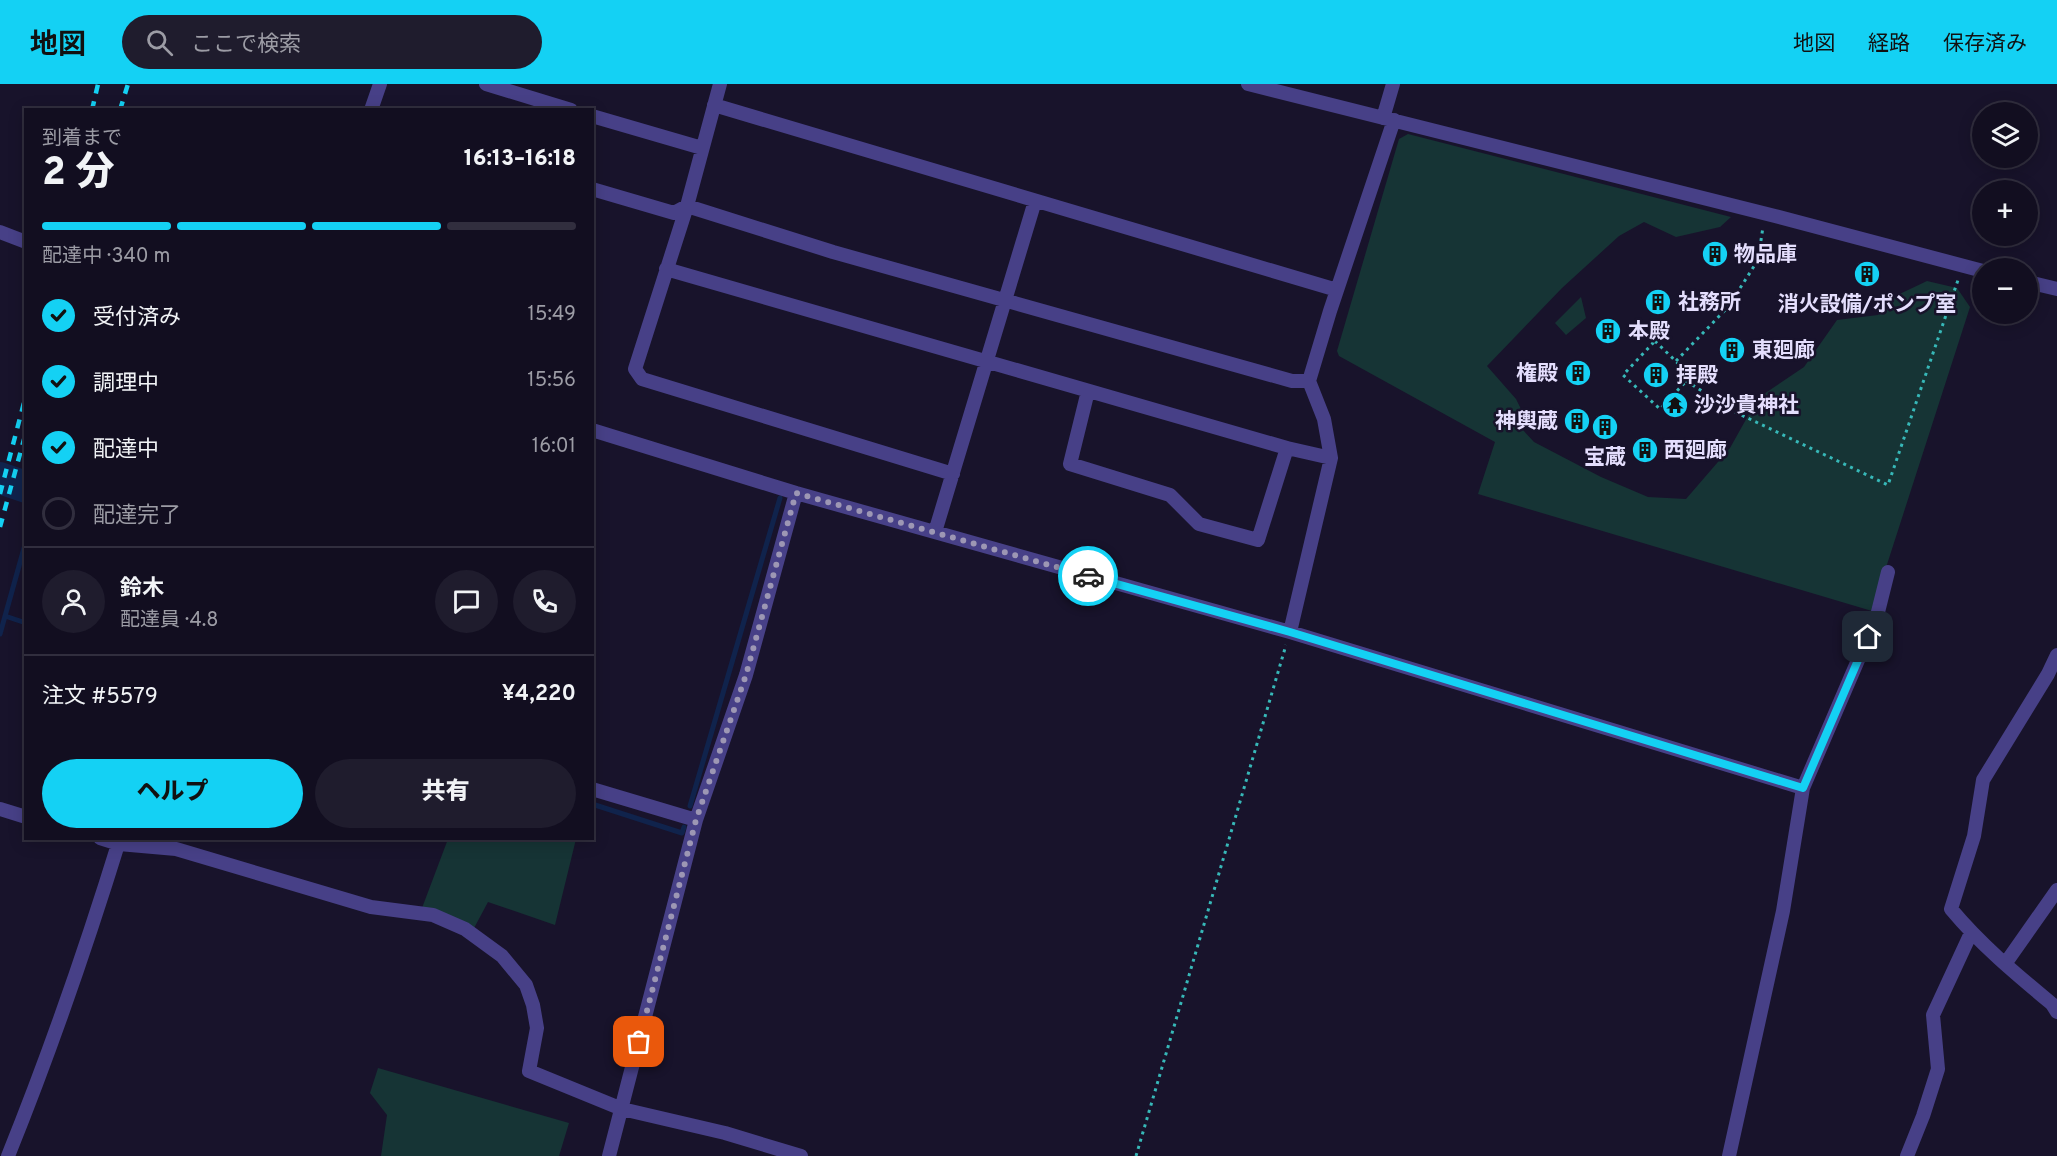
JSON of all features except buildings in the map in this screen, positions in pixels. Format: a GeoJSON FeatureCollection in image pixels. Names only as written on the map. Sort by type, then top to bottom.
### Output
{"type":"FeatureCollection","features":[{"type":"Feature","properties":{"kind":"street"},"geometry":{"type":"LineString","coordinates":[[372,108],[380,84]]}},
{"type":"Feature","properties":{"kind":"street"},"geometry":{"type":"LineString","coordinates":[[486,84],[564,108]]}},
{"type":"Feature","properties":{"kind":"street"},"geometry":{"type":"LineString","coordinates":[[720,84],[687,206],[635,369],[642,379],[953,474]]}},
{"type":"Feature","properties":{"kind":"street"},"geometry":{"type":"LineString","coordinates":[[1248,84],[1766,213],[1972,268]]}},
{"type":"Feature","properties":{"kind":"street"},"geometry":{"type":"LineString","coordinates":[[1290,632],[1331,458],[1324,419],[1309,381],[1389,119],[1393,84]]}},
{"type":"Feature","properties":{"kind":"street"},"geometry":{"type":"LineString","coordinates":[[714,105],[1337,290]]}},
{"type":"Feature","properties":{"kind":"street"},"geometry":{"type":"LineString","coordinates":[[594,117],[702,148]]}},
{"type":"Feature","properties":{"kind":"street"},"geometry":{"type":"LineString","coordinates":[[594,190],[674,213],[687,206],[833,252],[1292,381],[1309,381]]}},
{"type":"Feature","properties":{"kind":"street"},"geometry":{"type":"LineString","coordinates":[[935,532],[1035,201]]}},
{"type":"Feature","properties":{"kind":"street"},"geometry":{"type":"LineString","coordinates":[[0,232],[24,241]]}},
{"type":"Feature","properties":{"kind":"street"},"geometry":{"type":"LineString","coordinates":[[666,270],[1287,448],[1331,458]]}},
{"type":"Feature","properties":{"kind":"street"},"geometry":{"type":"LineString","coordinates":[[2038,284],[2057,289]]}},
{"type":"Feature","properties":{"kind":"street"},"geometry":{"type":"LineString","coordinates":[[1088,391],[1070,464],[1170,495],[1198,524],[1258,540],[1287,448]]}},
{"type":"Feature","properties":{"kind":"street"},"geometry":{"type":"LineString","coordinates":[[594,431],[796,493],[1290,632],[1803,788]]}},
{"type":"Feature","properties":{"kind":"street"},"geometry":{"type":"LineString","coordinates":[[609,1156],[696,820],[746,675],[796,493]]}},
{"type":"Feature","properties":{"kind":"street"},"geometry":{"type":"LineString","coordinates":[[1729,1156],[1783,911],[1803,788],[1877,616],[1888,572]]}},
{"type":"Feature","properties":{"kind":"street"},"geometry":{"type":"LineString","coordinates":[[2057,654],[2048,674],[1983,780],[1974,836],[1951,909],[1971,933],[2052,1004],[2057,1012]]}},
{"type":"Feature","properties":{"kind":"street"},"geometry":{"type":"LineString","coordinates":[[594,790],[696,820]]}},
{"type":"Feature","properties":{"kind":"street"},"geometry":{"type":"LineString","coordinates":[[0,809],[24,816]]}},
{"type":"Feature","properties":{"kind":"street"},"geometry":{"type":"LineString","coordinates":[[8,1156],[45,1059],[119,841],[176,849],[371,907],[433,915],[465,930],[502,956],[526,985],[533,1005],[537,1028],[529,1071],[622,1109],[725,1133],[801,1156]]}},
{"type":"Feature","properties":{"kind":"street"},"geometry":{"type":"LineString","coordinates":[[2005,964],[2057,890]]}},
{"type":"Feature","properties":{"kind":"street"},"geometry":{"type":"LineString","coordinates":[[1907,1156],[1938,1069],[1933,1015],[1971,933]]}},
{"type":"Feature","properties":{"kind":"path"},"geometry":{"type":"LineString","coordinates":[[1676,361],[1728,307],[1758,260],[1766,213]]}},
{"type":"Feature","properties":{"kind":"path"},"geometry":{"type":"LineString","coordinates":[[1735,412],[1888,485],[1962,266]]}},
{"type":"Feature","properties":{"kind":"path"},"geometry":{"type":"LineString","coordinates":[[1655,342],[1676,361],[1691,376],[1660,409],[1623,375],[1655,342]]}},
{"type":"Feature","properties":{"kind":"path"},"geometry":{"type":"LineString","coordinates":[[1686,381],[1710,396]]}},
{"type":"Feature","properties":{"kind":"path"},"geometry":{"type":"LineString","coordinates":[[1136,1156],[1290,632]]}},
{"type":"Feature","properties":{"kind":"green space","name":"沙沙貴神社"},"geometry":{"type":"Polygon","coordinates":[[[1408,134],[1731,217],[1720,227],[1676,237],[1644,222],[1619,236],[1562,288],[1487,366],[1516,399],[1522,411],[1522,429],[1534,442],[1601,477],[1648,497],[1686,499],[1730,448],[1758,398],[1804,367],[1837,320],[1878,315],[1887,300],[1927,281],[1957,288],[1970,307],[1872,611],[1478,494],[1495,442],[1339,356],[1337,351],[1399,139],[1408,134]]]}},
{"type":"Feature","properties":{"kind":"green space"},"geometry":{"type":"Polygon","coordinates":[[[1581,297],[1586,318],[1566,335],[1555,323],[1581,297]]]}},
{"type":"Feature","properties":{"kind":"green space"},"geometry":{"type":"Polygon","coordinates":[[[448,840],[576,840],[555,925],[488,902],[473,930],[422,908],[448,840]]]}},
{"type":"Feature","properties":{"kind":"green space"},"geometry":{"type":"Polygon","coordinates":[[[378,1068],[569,1123],[559,1156],[381,1156],[387,1115],[370,1093],[378,1068]]]}},
{"type":"Feature","properties":{"kind":"waterway"},"geometry":{"type":"LineString","coordinates":[[0,478],[24,486]]}},
{"type":"Feature","properties":{"kind":"waterway"},"geometry":{"type":"LineString","coordinates":[[690,806],[780,498]]}},
{"type":"Feature","properties":{"kind":"waterway"},"geometry":{"type":"LineString","coordinates":[[0,634],[24,548]]}},
{"type":"Feature","properties":{"kind":"waterway"},"geometry":{"type":"LineString","coordinates":[[5,616],[24,622]]}},
{"type":"Feature","properties":{"kind":"waterway"},"geometry":{"type":"LineString","coordinates":[[594,805],[682,833],[684,827]]}},
{"type":"Feature","properties":{"kind":"railway"},"geometry":{"type":"LineString","coordinates":[[92,108],[98,84]]}},
{"type":"Feature","properties":{"kind":"railway"},"geometry":{"type":"LineString","coordinates":[[121,108],[128,84]]}},
{"type":"Feature","properties":{"kind":"railway"},"geometry":{"type":"LineString","coordinates":[[0,494],[24,403]]}},
{"type":"Feature","properties":{"kind":"railway"},"geometry":{"type":"LineString","coordinates":[[0,527],[24,439]]}},
{"type":"Feature","properties":{"kind":"way so far"},"geometry":{"type":"LineString","coordinates":[[639,1042],[696,820],[746,675],[796,493],[1088,576]]}},
{"type":"Feature","properties":{"kind":"place","name":"物品庫"},"geometry":{"type":"Point","coordinates":[1715,254]}},
{"type":"Feature","properties":{"kind":"place","name":"消火設備/ポンプ室"},"geometry":{"type":"Point","coordinates":[1867,274]}},
{"type":"Feature","properties":{"kind":"place","name":"社務所"},"geometry":{"type":"Point","coordinates":[1658,302]}},
{"type":"Feature","properties":{"kind":"place","name":"本殿"},"geometry":{"type":"Point","coordinates":[1608,331]}},
{"type":"Feature","properties":{"kind":"place","name":"東廻廊"},"geometry":{"type":"Point","coordinates":[1732,350]}},
{"type":"Feature","properties":{"kind":"place","name":"権殿"},"geometry":{"type":"Point","coordinates":[1578,373]}},
{"type":"Feature","properties":{"kind":"place","name":"拝殿"},"geometry":{"type":"Point","coordinates":[1656,375]}},
{"type":"Feature","properties":{"kind":"place","name":"沙沙貴神社"},"geometry":{"type":"Point","coordinates":[1675,405]}},
{"type":"Feature","properties":{"kind":"place","name":"神輿蔵"},"geometry":{"type":"Point","coordinates":[1577,421]}},
{"type":"Feature","properties":{"kind":"place","name":"宝蔵"},"geometry":{"type":"Point","coordinates":[1605,427]}},
{"type":"Feature","properties":{"kind":"place","name":"西廻廊"},"geometry":{"type":"Point","coordinates":[1645,450]}},
{"type":"Feature","properties":{"kind":"route"},"geometry":{"type":"LineString","coordinates":[[1088,576],[1290,632],[1803,788],[1868,637]]}}]}
